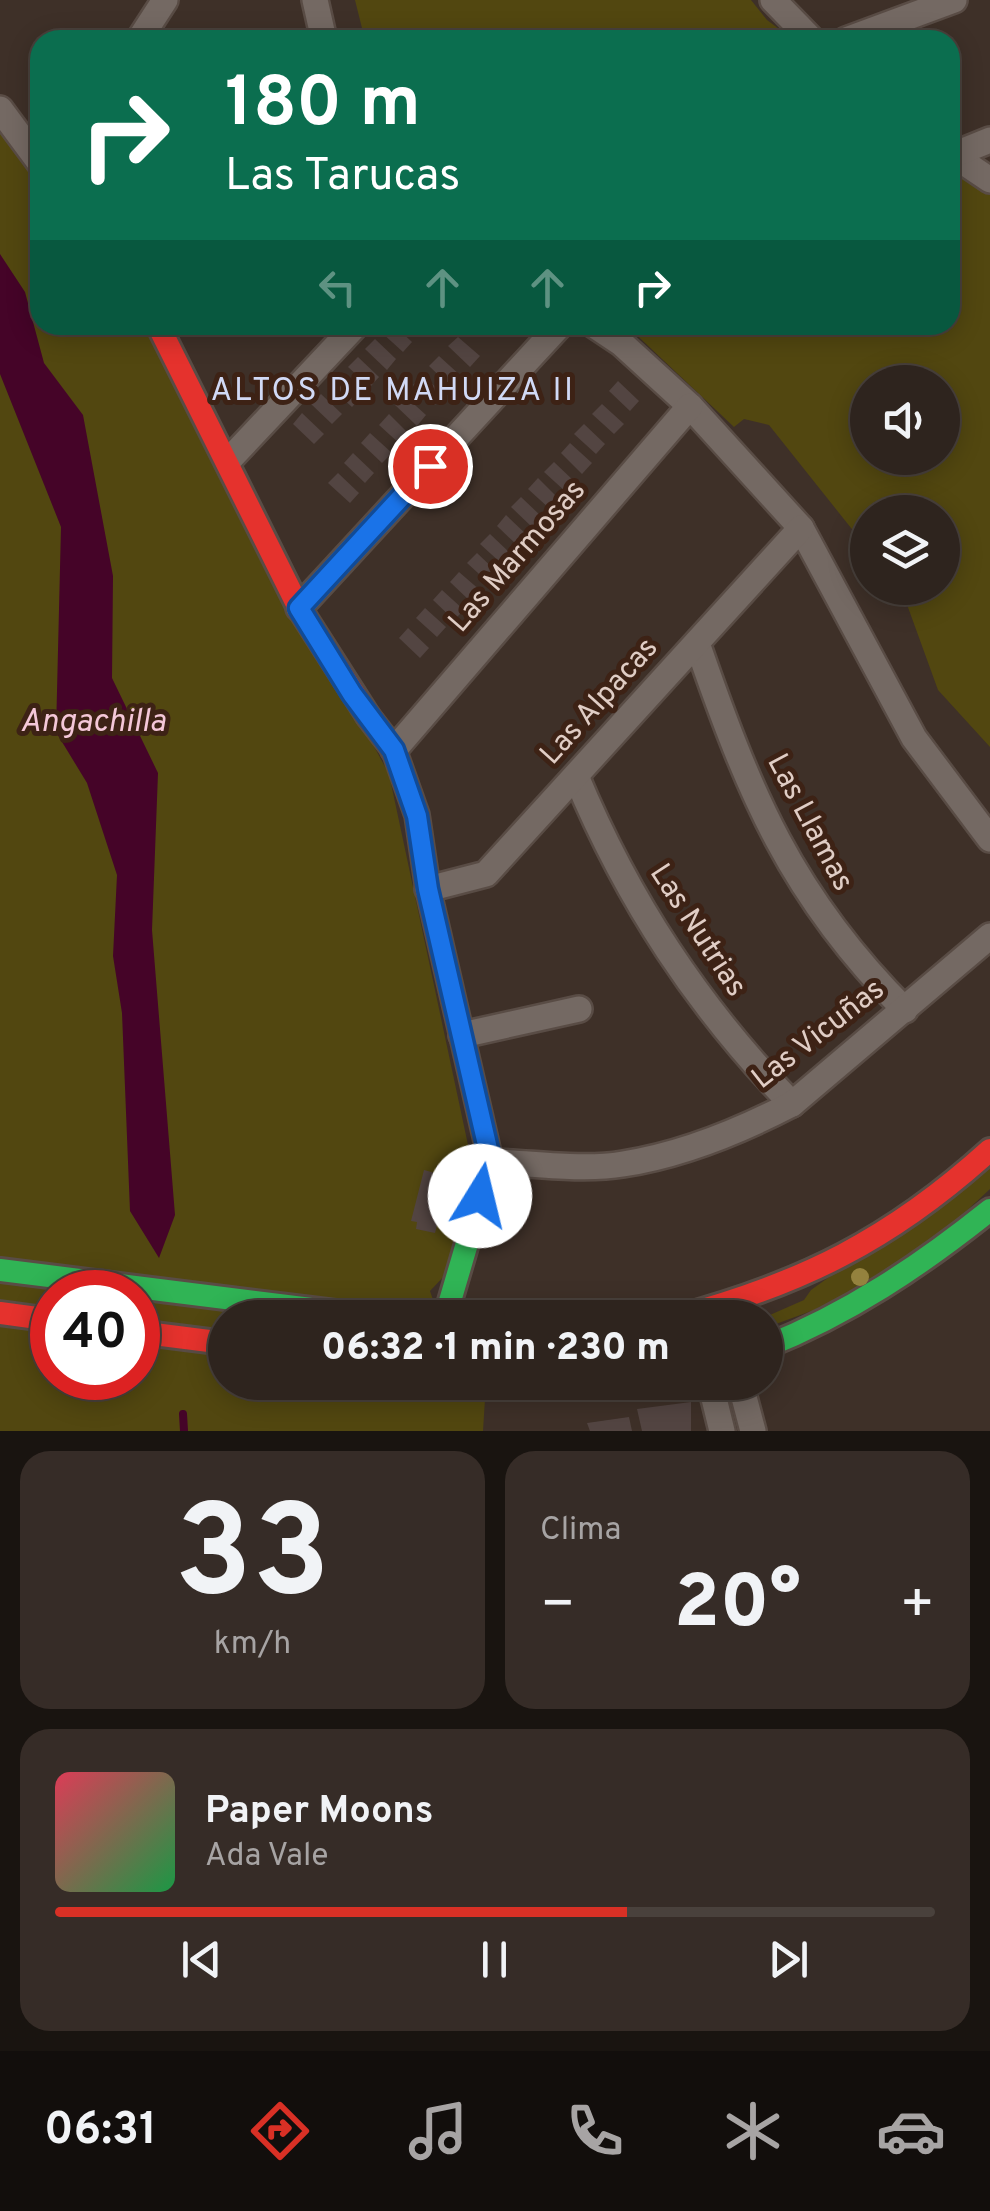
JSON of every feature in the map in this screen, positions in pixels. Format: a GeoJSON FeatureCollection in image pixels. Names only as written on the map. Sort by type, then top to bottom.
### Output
{"type":"FeatureCollection","features":[{"type":"Feature","properties":{"kind":"main road"},"geometry":{"type":"LineString","coordinates":[[163,335],[299,608],[352,694],[394,750],[417,816],[428,889],[491,1162],[450,1300]]}},
{"type":"Feature","properties":{"kind":"main road"},"geometry":{"type":"LineString","coordinates":[[743,1300],[860,1250],[929,1208],[990,1150]]}},
{"type":"Feature","properties":{"kind":"main road"},"geometry":{"type":"LineString","coordinates":[[783,1339],[868,1299],[942,1251],[990,1210]]}},
{"type":"Feature","properties":{"kind":"main road"},"geometry":{"type":"LineString","coordinates":[[0,1270],[240,1300]]}},
{"type":"Feature","properties":{"kind":"main road"},"geometry":{"type":"LineString","coordinates":[[0,1313],[30,1317]]}},
{"type":"Feature","properties":{"kind":"main road"},"geometry":{"type":"LineString","coordinates":[[160,1335],[208,1342]]}},
{"type":"Feature","properties":{"kind":"street"},"geometry":{"type":"LineString","coordinates":[[146,30],[165,0]]}},
{"type":"Feature","properties":{"kind":"street"},"geometry":{"type":"LineString","coordinates":[[316,0],[322,30]]}},
{"type":"Feature","properties":{"kind":"street"},"geometry":{"type":"LineString","coordinates":[[774,0],[802,30]]}},
{"type":"Feature","properties":{"kind":"street"},"geometry":{"type":"LineString","coordinates":[[873,30],[954,0]]}},
{"type":"Feature","properties":{"kind":"street"},"geometry":{"type":"LineString","coordinates":[[0,109],[30,150]]}},
{"type":"Feature","properties":{"kind":"street"},"geometry":{"type":"LineString","coordinates":[[960,151],[990,140]]}},
{"type":"Feature","properties":{"kind":"street"},"geometry":{"type":"LineString","coordinates":[[960,159],[990,180]]}},
{"type":"Feature","properties":{"kind":"street"},"geometry":{"type":"LineString","coordinates":[[228,461],[347,335]]}},
{"type":"Feature","properties":{"kind":"street"},"geometry":{"type":"LineString","coordinates":[[299,608],[551,335]]}},
{"type":"Feature","properties":{"kind":"street"},"geometry":{"type":"LineString","coordinates":[[608,335],[690,406],[801,528],[914,738],[990,839]]}},
{"type":"Feature","properties":{"kind":"street","name":"Las Marmosas"},"geometry":{"type":"LineString","coordinates":[[394,750],[690,406]]}},
{"type":"Feature","properties":{"kind":"street","name":"Las Alpacas"},"geometry":{"type":"LineString","coordinates":[[428,889],[486,874],[801,528]]}},
{"type":"Feature","properties":{"kind":"street","name":"Las Llamas"},"geometry":{"type":"LineString","coordinates":[[697,643],[747,784],[781,853],[849,952],[905,1010]]}},
{"type":"Feature","properties":{"kind":"street","name":"Las Nutrias"},"geometry":{"type":"LineString","coordinates":[[576,776],[618,869],[669,956],[726,1033],[792,1104]]}},
{"type":"Feature","properties":{"kind":"street","name":"Las Vicuñas"},"geometry":{"type":"LineString","coordinates":[[491,1162],[622,1165],[732,1133],[792,1104],[990,936]]}},
{"type":"Feature","properties":{"kind":"street"},"geometry":{"type":"LineString","coordinates":[[462,1035],[579,1010]]}},
{"type":"Feature","properties":{"kind":"street"},"geometry":{"type":"LineString","coordinates":[[714,1400],[722,1431]]}},
{"type":"Feature","properties":{"kind":"street"},"geometry":{"type":"LineString","coordinates":[[745,1400],[753,1431]]}},
{"type":"Feature","properties":{"kind":"shaded area"},"geometry":{"type":"Polygon","coordinates":[[[355,0],[751,0],[780,30],[362,30],[355,0]]]}},
{"type":"Feature","properties":{"kind":"shaded area"},"geometry":{"type":"Polygon","coordinates":[[[0,132],[30,172],[30,335],[150,335],[389,774],[474,1173],[447,1273],[430,1291],[433,1300],[208,1300],[208,1400],[485,1400],[483,1431],[0,1431],[0,132]]]}},
{"type":"Feature","properties":{"kind":"shaded area"},"geometry":{"type":"Polygon","coordinates":[[[960,170],[990,193],[990,747],[938,690],[907,605],[960,605],[960,495],[850,495],[850,527],[769,425],[744,419],[734,427],[637,335],[960,335],[960,170]]]}},
{"type":"Feature","properties":{"kind":"shaded area"},"geometry":{"type":"Polygon","coordinates":[[[990,1162],[990,1189],[918,1256],[814,1310],[783,1321],[783,1309],[804,1300],[811,1290],[990,1162]]]}},
{"type":"Feature","properties":{"kind":"water","name":"Angachilla"},"geometry":{"type":"Polygon","coordinates":[[[0,254],[25,292],[30,335],[37,335],[44,363],[83,415],[113,576],[112,678],[158,773],[152,930],[175,1215],[159,1258],[130,1211],[122,1013],[113,956],[117,875],[87,783],[56,732],[61,527],[0,374],[0,254]]]}},
{"type":"Feature","properties":{"kind":"building"},"geometry":{"type":"Polygon","coordinates":[[[384,335],[405,335],[412,342],[403,352],[384,335]]]}},
{"type":"Feature","properties":{"kind":"building"},"geometry":{"type":"Polygon","coordinates":[[[458,337],[480,356],[470,367],[448,346],[458,337]]]}},
{"type":"Feature","properties":{"kind":"building"},"geometry":{"type":"Polygon","coordinates":[[[375,339],[396,359],[387,370],[365,349],[375,339]]]}},
{"type":"Feature","properties":{"kind":"building"},"geometry":{"type":"Polygon","coordinates":[[[439,356],[461,376],[451,387],[429,366],[439,356]]]}},
{"type":"Feature","properties":{"kind":"building"},"geometry":{"type":"Polygon","coordinates":[[[358,357],[379,377],[370,387],[348,367],[358,357]]]}},
{"type":"Feature","properties":{"kind":"building"},"geometry":{"type":"Polygon","coordinates":[[[423,375],[444,395],[435,405],[413,385],[423,375]]]}},
{"type":"Feature","properties":{"kind":"building"},"geometry":{"type":"Polygon","coordinates":[[[340,377],[361,397],[352,407],[330,387],[340,377]]]}},
{"type":"Feature","properties":{"kind":"building"},"geometry":{"type":"Polygon","coordinates":[[[618,381],[639,401],[630,411],[609,391],[618,381]]]}},
{"type":"Feature","properties":{"kind":"building"},"geometry":{"type":"Polygon","coordinates":[[[321,394],[342,414],[332,424],[311,404],[321,394]]]}},
{"type":"Feature","properties":{"kind":"building"},"geometry":{"type":"Polygon","coordinates":[[[405,396],[426,415],[417,426],[395,405],[405,396]]]}},
{"type":"Feature","properties":{"kind":"building"},"geometry":{"type":"Polygon","coordinates":[[[602,404],[624,424],[614,434],[592,414],[602,404]]]}},
{"type":"Feature","properties":{"kind":"building"},"geometry":{"type":"Polygon","coordinates":[[[302,413],[324,434],[314,444],[293,424],[302,413]]]}},
{"type":"Feature","properties":{"kind":"building"},"geometry":{"type":"Polygon","coordinates":[[[389,414],[410,435],[401,445],[379,425],[389,414]]]}},
{"type":"Feature","properties":{"kind":"building"},"geometry":{"type":"Polygon","coordinates":[[[584,424],[605,444],[596,454],[574,434],[584,424]]]}},
{"type":"Feature","properties":{"kind":"building"},"geometry":{"type":"Polygon","coordinates":[[[370,433],[392,453],[382,463],[361,443],[370,433]]]}},
{"type":"Feature","properties":{"kind":"building"},"geometry":{"type":"Polygon","coordinates":[[[570,443],[592,463],[582,474],[561,453],[570,443]]]}},
{"type":"Feature","properties":{"kind":"building"},"geometry":{"type":"Polygon","coordinates":[[[353,453],[374,473],[365,483],[344,463],[353,453]]]}},
{"type":"Feature","properties":{"kind":"building"},"geometry":{"type":"Polygon","coordinates":[[[554,462],[575,482],[566,492],[544,472],[554,462]]]}},
{"type":"Feature","properties":{"kind":"building"},"geometry":{"type":"Polygon","coordinates":[[[338,473],[359,493],[350,503],[328,483],[338,473]]]}},
{"type":"Feature","properties":{"kind":"building"},"geometry":{"type":"Polygon","coordinates":[[[538,478],[559,499],[550,509],[528,489],[538,478]]]}},
{"type":"Feature","properties":{"kind":"building"},"geometry":{"type":"Polygon","coordinates":[[[521,497],[542,517],[533,528],[511,507],[521,497]]]}},
{"type":"Feature","properties":{"kind":"building"},"geometry":{"type":"Polygon","coordinates":[[[506,515],[528,536],[518,546],[497,526],[506,515]]]}},
{"type":"Feature","properties":{"kind":"building"},"geometry":{"type":"Polygon","coordinates":[[[490,534],[511,554],[502,564],[480,544],[490,534]]]}},
{"type":"Feature","properties":{"kind":"building"},"geometry":{"type":"Polygon","coordinates":[[[477,553],[498,573],[489,583],[467,563],[477,553]]]}},
{"type":"Feature","properties":{"kind":"building"},"geometry":{"type":"Polygon","coordinates":[[[459,572],[481,591],[471,602],[450,582],[459,572]]]}},
{"type":"Feature","properties":{"kind":"building"},"geometry":{"type":"Polygon","coordinates":[[[442,590],[464,610],[454,620],[433,600],[442,590]]]}},
{"type":"Feature","properties":{"kind":"building"},"geometry":{"type":"Polygon","coordinates":[[[425,608],[446,627],[437,637],[416,618],[425,608]]]}},
{"type":"Feature","properties":{"kind":"building"},"geometry":{"type":"Polygon","coordinates":[[[408,628],[429,648],[420,658],[399,638],[408,628]]]}},
{"type":"Feature","properties":{"kind":"building"},"geometry":{"type":"Polygon","coordinates":[[[437,1165],[452,1169],[435,1233],[416,1229],[417,1222],[411,1221],[424,1170],[435,1173],[437,1165]]]}},
{"type":"Feature","properties":{"kind":"building"},"geometry":{"type":"Polygon","coordinates":[[[691,1402],[691,1431],[642,1431],[637,1409],[691,1402]]]}},
{"type":"Feature","properties":{"kind":"building"},"geometry":{"type":"Polygon","coordinates":[[[629,1417],[632,1431],[590,1431],[587,1423],[629,1417]]]}},
{"type":"Feature","properties":{"kind":"waterway"},"geometry":{"type":"LineString","coordinates":[[183,1414],[184,1431]]}},
{"type":"Feature","properties":{"kind":"traffic: fast"},"geometry":{"type":"LineString","coordinates":[[368,716],[394,750],[417,815],[428,889],[491,1162],[450,1300]]}},
{"type":"Feature","properties":{"kind":"traffic: fast"},"geometry":{"type":"LineString","coordinates":[[783,1339],[882,1287],[990,1210]]}},
{"type":"Feature","properties":{"kind":"traffic: fast"},"geometry":{"type":"LineString","coordinates":[[0,1270],[240,1300]]}},
{"type":"Feature","properties":{"kind":"traffic: jam"},"geometry":{"type":"LineString","coordinates":[[163,335],[299,608],[368,716]]}},
{"type":"Feature","properties":{"kind":"traffic: jam"},"geometry":{"type":"LineString","coordinates":[[735,1300],[804,1273],[881,1233],[990,1150]]}},
{"type":"Feature","properties":{"kind":"traffic: jam"},"geometry":{"type":"LineString","coordinates":[[0,1313],[30,1317]]}},
{"type":"Feature","properties":{"kind":"traffic: jam"},"geometry":{"type":"LineString","coordinates":[[160,1335],[208,1341]]}},
{"type":"Feature","properties":{"kind":"district","name":"ALTOS DE MAHUIZA II"},"geometry":{"type":"Point","coordinates":[393,392]}},
{"type":"Feature","properties":{"kind":"route"},"geometry":{"type":"LineString","coordinates":[[430,466],[299,608],[352,694],[394,750],[417,816],[428,889],[491,1162],[480,1196]]}}]}
